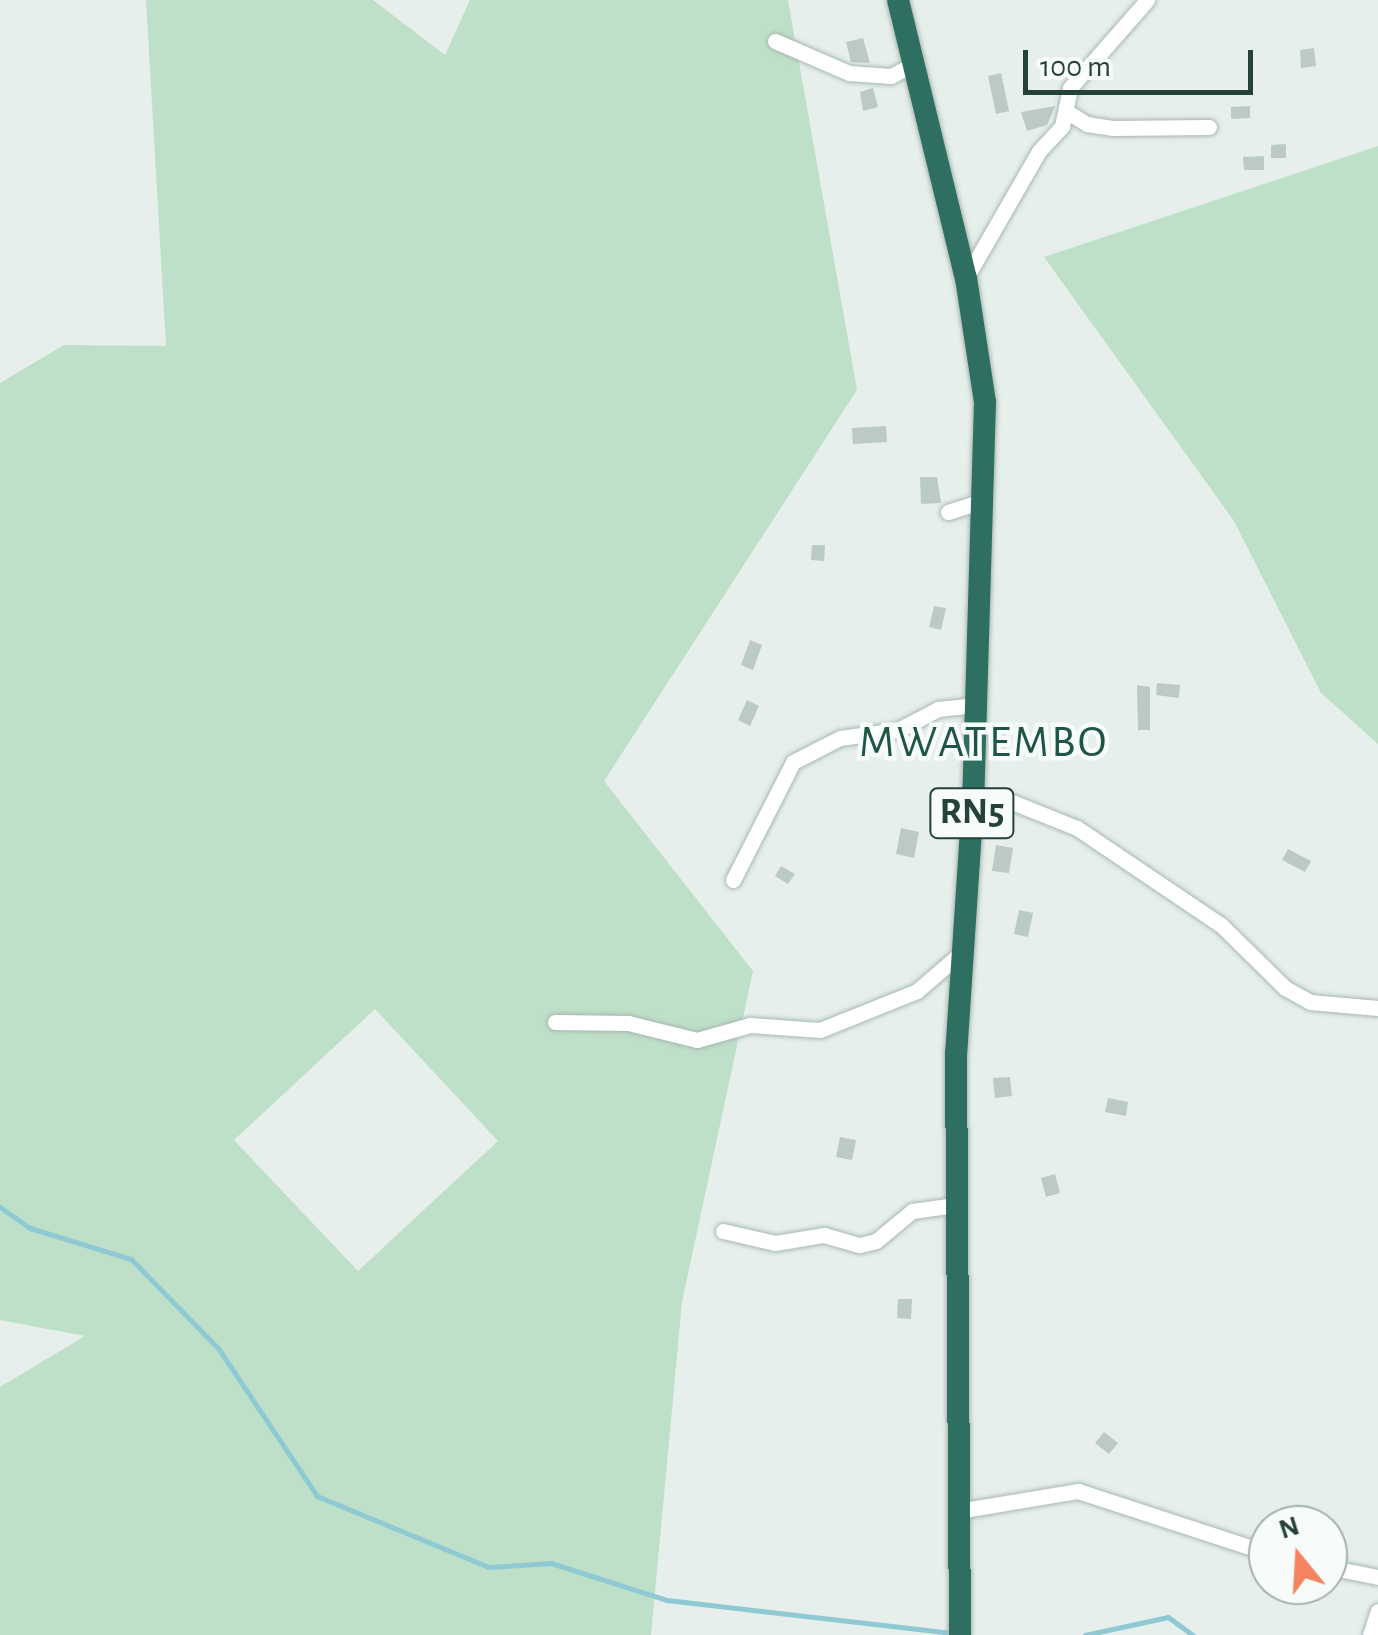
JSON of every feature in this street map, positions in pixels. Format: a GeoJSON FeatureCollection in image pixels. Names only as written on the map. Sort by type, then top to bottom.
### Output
{"type":"FeatureCollection","features":[{"type":"Feature","properties":{"kind":"highway","name":"RN5"},"geometry":{"type":"LineString","coordinates":[[898,0],[966,278],[985,402],[973,800],[962,952],[956,1205],[960,1635]]}},
{"type":"Feature","properties":{"kind":"street"},"geometry":{"type":"LineString","coordinates":[[966,278],[1066,111],[1070,88],[1147,0]]}},
{"type":"Feature","properties":{"kind":"street"},"geometry":{"type":"LineString","coordinates":[[775,40],[849,74],[891,76],[914,64]]}},
{"type":"Feature","properties":{"kind":"street"},"geometry":{"type":"LineString","coordinates":[[1066,111],[1087,124],[1112,128],[1209,127]]}},
{"type":"Feature","properties":{"kind":"street"},"geometry":{"type":"LineString","coordinates":[[948,512],[980,502]]}},
{"type":"Feature","properties":{"kind":"street"},"geometry":{"type":"LineString","coordinates":[[733,880],[793,762],[840,738],[898,730],[938,710],[975,704]]}},
{"type":"Feature","properties":{"kind":"street"},"geometry":{"type":"LineString","coordinates":[[973,800],[1007,800],[1076,828],[1221,925],[1286,988],[1310,1002],[1378,1008]]}},
{"type":"Feature","properties":{"kind":"street"},"geometry":{"type":"LineString","coordinates":[[556,1022],[628,1023],[697,1040],[750,1026],[820,1030],[917,991],[962,952]]}},
{"type":"Feature","properties":{"kind":"street"},"geometry":{"type":"LineString","coordinates":[[722,1231],[776,1244],[824,1234],[860,1245],[876,1241],[912,1211],[956,1205]]}},
{"type":"Feature","properties":{"kind":"street"},"geometry":{"type":"LineString","coordinates":[[958,1511],[1078,1492],[1248,1547]]}},
{"type":"Feature","properties":{"kind":"street"},"geometry":{"type":"LineString","coordinates":[[1348,1571],[1378,1576]]}},
{"type":"Feature","properties":{"kind":"street"},"geometry":{"type":"LineString","coordinates":[[1370,1635],[1378,1611]]}},
{"type":"Feature","properties":{"kind":"green space"},"geometry":{"type":"Polygon","coordinates":[[[146,0],[373,0],[445,55],[470,0],[788,0],[857,390],[604,781],[753,971],[682,1302],[651,1635],[0,1635],[0,1387],[85,1336],[0,1320],[0,383],[64,345],[166,346],[146,0]],[[375,1009],[234,1140],[358,1271],[498,1141],[375,1009]]]}},
{"type":"Feature","properties":{"kind":"green space"},"geometry":{"type":"Polygon","coordinates":[[[1378,146],[1378,744],[1321,693],[1234,521],[1044,257],[1378,146]]]}},
{"type":"Feature","properties":{"kind":"building"},"geometry":{"type":"Polygon","coordinates":[[[863,38],[870,63],[851,62],[846,42],[863,38]]]}},
{"type":"Feature","properties":{"kind":"building"},"geometry":{"type":"Polygon","coordinates":[[[1314,48],[1316,66],[1301,68],[1300,50],[1314,48]]]}},
{"type":"Feature","properties":{"kind":"building"},"geometry":{"type":"Polygon","coordinates":[[[1001,73],[1009,111],[996,114],[988,76],[1001,73]]]}},
{"type":"Feature","properties":{"kind":"building"},"geometry":{"type":"Polygon","coordinates":[[[873,88],[878,107],[863,111],[860,92],[873,88]]]}},
{"type":"Feature","properties":{"kind":"building"},"geometry":{"type":"Polygon","coordinates":[[[1055,106],[1047,125],[1027,131],[1021,112],[1055,106]]]}},
{"type":"Feature","properties":{"kind":"building"},"geometry":{"type":"Polygon","coordinates":[[[1250,106],[1250,118],[1231,119],[1231,107],[1250,106]]]}},
{"type":"Feature","properties":{"kind":"building"},"geometry":{"type":"Polygon","coordinates":[[[1286,144],[1286,158],[1271,158],[1271,145],[1286,144]]]}},
{"type":"Feature","properties":{"kind":"building"},"geometry":{"type":"Polygon","coordinates":[[[1264,156],[1264,170],[1244,170],[1243,157],[1264,156]]]}},
{"type":"Feature","properties":{"kind":"building"},"geometry":{"type":"Polygon","coordinates":[[[886,426],[887,442],[853,444],[852,428],[886,426]]]}},
{"type":"Feature","properties":{"kind":"building"},"geometry":{"type":"Polygon","coordinates":[[[920,477],[937,477],[941,503],[921,504],[920,477]]]}},
{"type":"Feature","properties":{"kind":"building"},"geometry":{"type":"Polygon","coordinates":[[[812,545],[825,545],[824,561],[811,560],[812,545]]]}},
{"type":"Feature","properties":{"kind":"building"},"geometry":{"type":"Polygon","coordinates":[[[934,606],[946,608],[941,630],[929,627],[934,606]]]}},
{"type":"Feature","properties":{"kind":"building"},"geometry":{"type":"Polygon","coordinates":[[[750,640],[762,645],[753,670],[741,665],[750,640]]]}},
{"type":"Feature","properties":{"kind":"building"},"geometry":{"type":"Polygon","coordinates":[[[1157,683],[1180,685],[1179,698],[1156,695],[1157,683]]]}},
{"type":"Feature","properties":{"kind":"building"},"geometry":{"type":"Polygon","coordinates":[[[1137,685],[1150,687],[1150,730],[1138,730],[1137,685]]]}},
{"type":"Feature","properties":{"kind":"building"},"geometry":{"type":"Polygon","coordinates":[[[747,700],[759,706],[750,726],[738,720],[747,700]]]}},
{"type":"Feature","properties":{"kind":"building"},"geometry":{"type":"Polygon","coordinates":[[[994,727],[1007,728],[1005,752],[993,751],[994,727]]]}},
{"type":"Feature","properties":{"kind":"building"},"geometry":{"type":"Polygon","coordinates":[[[901,828],[919,832],[914,858],[896,854],[901,828]]]}},
{"type":"Feature","properties":{"kind":"building"},"geometry":{"type":"Polygon","coordinates":[[[996,845],[1013,848],[1009,873],[992,871],[996,845]]]}},
{"type":"Feature","properties":{"kind":"building"},"geometry":{"type":"Polygon","coordinates":[[[1288,849],[1311,861],[1305,872],[1282,860],[1288,849]]]}},
{"type":"Feature","properties":{"kind":"building"},"geometry":{"type":"Polygon","coordinates":[[[781,866],[795,874],[788,884],[775,876],[781,866]]]}},
{"type":"Feature","properties":{"kind":"building"},"geometry":{"type":"Polygon","coordinates":[[[1019,910],[1033,913],[1028,937],[1014,934],[1019,910]]]}},
{"type":"Feature","properties":{"kind":"building"},"geometry":{"type":"Polygon","coordinates":[[[1010,1077],[1012,1096],[995,1098],[993,1078],[1010,1077]]]}},
{"type":"Feature","properties":{"kind":"building"},"geometry":{"type":"Polygon","coordinates":[[[1108,1098],[1128,1102],[1126,1116],[1105,1112],[1108,1098]]]}},
{"type":"Feature","properties":{"kind":"building"},"geometry":{"type":"Polygon","coordinates":[[[840,1137],[856,1140],[852,1160],[836,1157],[840,1137]]]}},
{"type":"Feature","properties":{"kind":"building"},"geometry":{"type":"Polygon","coordinates":[[[1055,1174],[1060,1193],[1046,1197],[1041,1178],[1055,1174]]]}},
{"type":"Feature","properties":{"kind":"building"},"geometry":{"type":"Polygon","coordinates":[[[898,1299],[912,1299],[911,1319],[897,1318],[898,1299]]]}},
{"type":"Feature","properties":{"kind":"building"},"geometry":{"type":"Polygon","coordinates":[[[1104,1432],[1118,1443],[1109,1454],[1095,1443],[1104,1432]]]}},
{"type":"Feature","properties":{"kind":"waterway"},"geometry":{"type":"LineString","coordinates":[[0,1207],[30,1228],[131,1259],[218,1348],[317,1496],[488,1567],[551,1563],[667,1600],[952,1633]]}},
{"type":"Feature","properties":{"kind":"waterway"},"geometry":{"type":"LineString","coordinates":[[1085,1635],[1168,1617],[1193,1635]]}},
{"type":"Feature","properties":{"kind":"district","name":"MWATEMBO"},"geometry":{"type":"Point","coordinates":[984,743]}}]}
